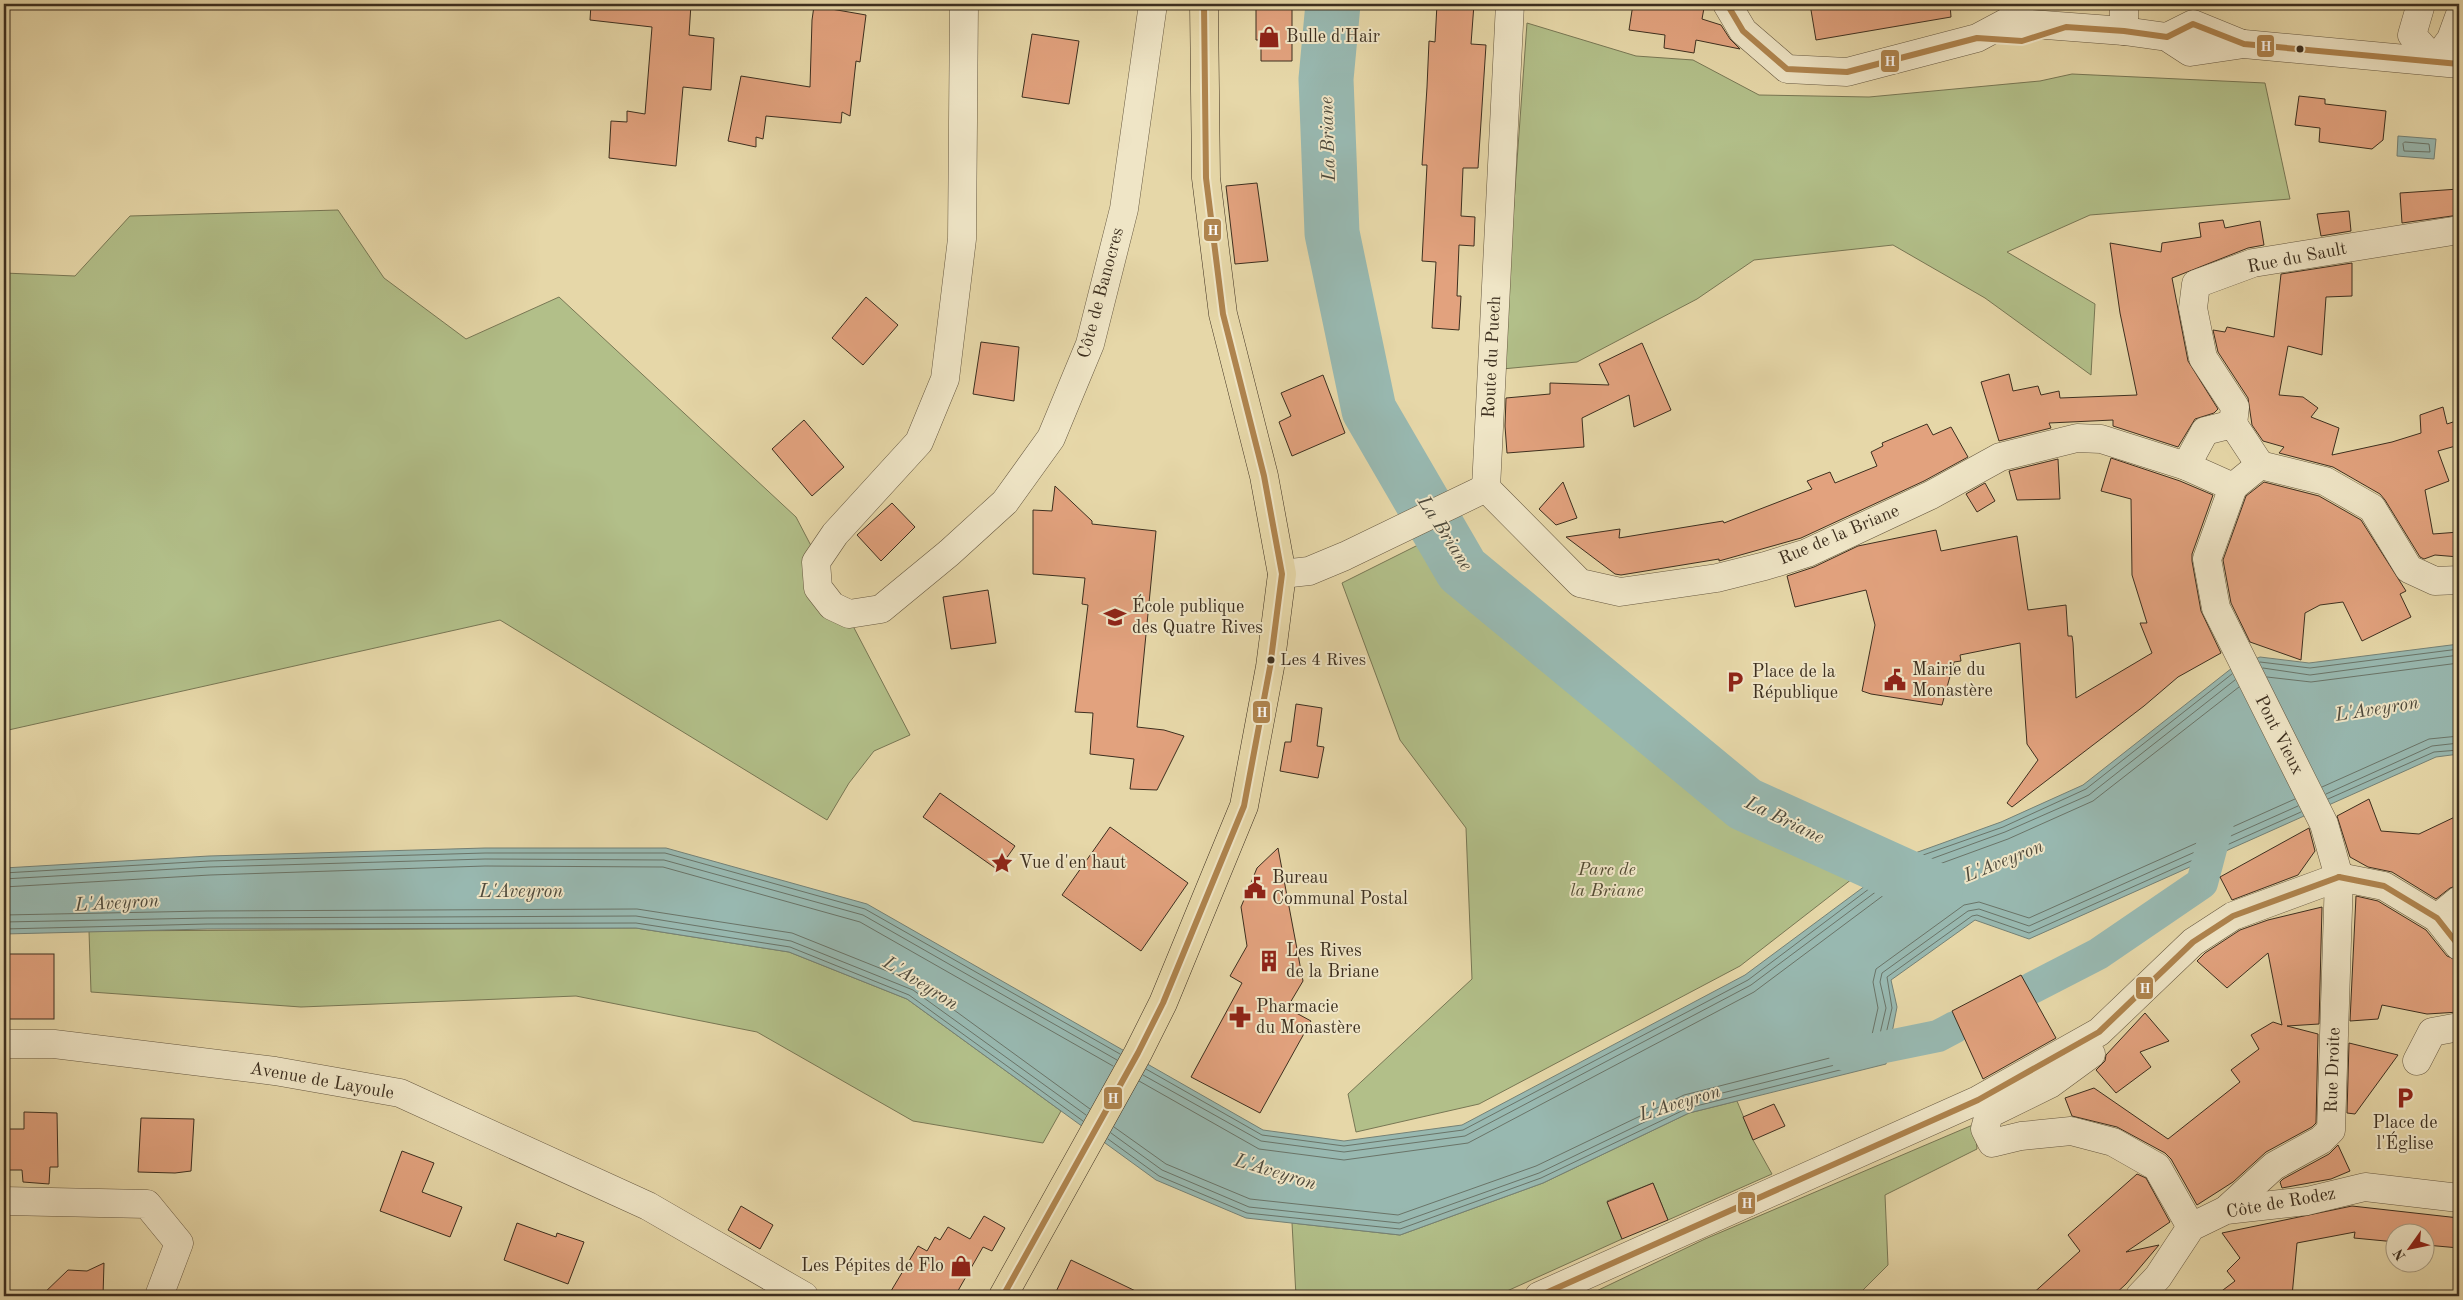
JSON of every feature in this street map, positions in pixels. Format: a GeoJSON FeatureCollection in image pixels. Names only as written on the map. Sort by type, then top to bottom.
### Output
{"type":"FeatureCollection","features":[{"type":"Feature","properties":{"kind":"main road"},"geometry":{"type":"LineString","coordinates":[[1003,1296],[1143,1042],[1244,806],[1270,667],[1282,574],[1264,476],[1223,314],[1206,178],[1204,4]]}},
{"type":"Feature","properties":{"kind":"street","name":"Côte de Banocres"},"geometry":{"type":"LineString","coordinates":[[964,4],[962,239],[945,379],[919,442],[847,520],[816,562],[818,588],[832,606],[849,614],[881,609],[950,553],[1005,502],[1051,438],[1090,344],[1124,208],[1153,4]]}},
{"type":"Feature","properties":{"kind":"street","name":"Route du Puech"},"geometry":{"type":"LineString","coordinates":[[1478,491],[1510,4]]}},
{"type":"Feature","properties":{"kind":"street"},"geometry":{"type":"LineString","coordinates":[[1727,4],[1743,31],[1786,69],[1847,72],[1976,38],[2007,22],[2124,31],[2167,37],[2193,24],[2244,44],[2447,62]]}},
{"type":"Feature","properties":{"kind":"street"},"geometry":{"type":"LineString","coordinates":[[2124,4],[2124,31]]}},
{"type":"Feature","properties":{"kind":"street"},"geometry":{"type":"LineString","coordinates":[[2421,4],[2412,36],[2447,62]]}},
{"type":"Feature","properties":{"kind":"street"},"geometry":{"type":"LineString","coordinates":[[2447,62],[2451,38],[2459,17]]}},
{"type":"Feature","properties":{"kind":"street","name":"Rue du Sault"},"geometry":{"type":"LineString","coordinates":[[2233,424],[2235,407],[2203,358],[2193,308],[2196,284],[2254,264],[2459,230]]}},
{"type":"Feature","properties":{"kind":"street"},"geometry":{"type":"LineString","coordinates":[[2186,466],[2205,431],[2233,424],[2260,466],[2325,481],[2372,508],[2409,569],[2435,581],[2459,580]]}},
{"type":"Feature","properties":{"kind":"street","name":"Rue de la Briane"},"geometry":{"type":"LineString","coordinates":[[1478,491],[1580,583],[1620,592],[1717,578],[1807,553],[1931,494],[2000,457],[2077,438],[2101,439],[2186,466],[2233,487]]}},
{"type":"Feature","properties":{"kind":"street"},"geometry":{"type":"LineString","coordinates":[[2233,487],[2260,466]]}},
{"type":"Feature","properties":{"kind":"street","name":"Pont Vieux"},"geometry":{"type":"LineString","coordinates":[[2233,487],[2206,560],[2216,608],[2324,824],[2339,877]]}},
{"type":"Feature","properties":{"kind":"street"},"geometry":{"type":"LineString","coordinates":[[1282,574],[1310,571],[1478,491]]}},
{"type":"Feature","properties":{"kind":"street"},"geometry":{"type":"LineString","coordinates":[[1539,1296],[1978,1100],[2098,1032],[2193,942],[2234,916],[2339,877],[2384,886],[2437,918],[2459,946]]}},
{"type":"Feature","properties":{"kind":"street","name":"Rue Droite"},"geometry":{"type":"LineString","coordinates":[[2226,1210],[2274,1166],[2321,1140],[2331,1130],[2339,877]]}},
{"type":"Feature","properties":{"kind":"street"},"geometry":{"type":"LineString","coordinates":[[2437,918],[2459,900]]}},
{"type":"Feature","properties":{"kind":"street"},"geometry":{"type":"LineString","coordinates":[[2417,1061],[2432,1032],[2459,1028]]}},
{"type":"Feature","properties":{"kind":"street"},"geometry":{"type":"LineString","coordinates":[[2098,1032],[2091,1054],[2050,1084],[1989,1114],[1985,1129],[1992,1143],[2020,1136],[2071,1131],[2113,1142],[2157,1167],[2192,1227]]}},
{"type":"Feature","properties":{"kind":"street","name":"Avenue de Layoule"},"geometry":{"type":"LineString","coordinates":[[4,1044],[54,1044],[275,1071],[396,1092],[648,1206],[804,1296]]}},
{"type":"Feature","properties":{"kind":"street","name":"Côte de Rodez"},"geometry":{"type":"LineString","coordinates":[[2140,1296],[2158,1277],[2192,1227],[2226,1210],[2307,1200],[2365,1188],[2459,1198]]}},
{"type":"Feature","properties":{"kind":"street"},"geometry":{"type":"LineString","coordinates":[[4,1201],[147,1204],[180,1243],[159,1296]]}},
{"type":"Feature","properties":{"kind":"green space"},"geometry":{"type":"Polygon","coordinates":[[[1527,23],[1636,56],[1693,60],[1759,95],[1869,97],[2040,81],[2072,74],[2265,83],[2290,199],[2090,215],[2007,252],[2095,304],[2091,375],[1985,298],[1893,245],[1754,260],[1697,299],[1577,362],[1502,369],[1527,23]]]}},
{"type":"Feature","properties":{"kind":"green space"},"geometry":{"type":"Polygon","coordinates":[[[338,210],[384,278],[466,339],[559,297],[796,517],[910,735],[874,751],[849,783],[827,820],[500,620],[4,731],[4,273],[75,276],[130,216],[338,210]]]}},
{"type":"Feature","properties":{"kind":"green space","name":"Parc de la Briane"},"geometry":{"type":"Polygon","coordinates":[[[1422,543],[1455,574],[1738,811],[1820,858],[1861,872],[1740,966],[1479,1104],[1356,1132],[1348,1094],[1472,979],[1466,828],[1400,740],[1342,583],[1422,543]]]}},
{"type":"Feature","properties":{"kind":"green space"},"geometry":{"type":"Polygon","coordinates":[[[636,928],[789,952],[907,999],[1061,1111],[1043,1143],[913,1121],[757,1032],[576,996],[301,1007],[91,992],[89,931],[636,928]]]}},
{"type":"Feature","properties":{"kind":"green space"},"geometry":{"type":"Polygon","coordinates":[[[1737,1101],[1753,1140],[1772,1174],[1668,1220],[1653,1183],[1607,1201],[1622,1239],[1496,1296],[1296,1296],[1292,1223],[1400,1235],[1543,1183],[1689,1113],[1737,1101]]]}},
{"type":"Feature","properties":{"kind":"green space"},"geometry":{"type":"Polygon","coordinates":[[[1975,1124],[1977,1149],[1885,1195],[1888,1265],[1857,1296],[1586,1296],[1705,1239],[1975,1124]]]}},
{"type":"Feature","properties":{"kind":"water"},"geometry":{"type":"Polygon","coordinates":[[[2398,136],[2436,139],[2434,159],[2397,156],[2398,136]]]}},
{"type":"Feature","properties":{"kind":"water","name":"L'Aveyron"},"geometry":{"type":"Polygon","coordinates":[[[2459,644],[2459,754],[2436,757],[2029,939],[1975,920],[1891,980],[1897,1007],[1886,1064],[1689,1113],[1543,1183],[1400,1235],[1246,1218],[1156,1180],[907,999],[789,952],[636,928],[207,929],[4,934],[4,868],[209,856],[485,848],[666,848],[867,904],[1263,1130],[1344,1141],[1462,1125],[1745,975],[1904,857],[2001,822],[2083,785],[2232,668],[2260,657],[2309,663],[2459,644]]]}},
{"type":"Feature","properties":{"kind":"building"},"geometry":{"type":"Polygon","coordinates":[[[591,4],[691,4],[689,35],[714,38],[711,90],[683,87],[676,166],[609,158],[611,121],[627,122],[627,111],[645,114],[652,27],[590,20],[591,4]]]}},
{"type":"Feature","properties":{"kind":"building"},"geometry":{"type":"Polygon","coordinates":[[[1256,4],[1288,4],[1288,9],[1292,9],[1292,61],[1261,61],[1261,40],[1256,40],[1256,4]]]}},
{"type":"Feature","properties":{"kind":"building"},"geometry":{"type":"Polygon","coordinates":[[[1437,4],[1474,4],[1471,44],[1486,45],[1478,168],[1463,168],[1461,216],[1475,217],[1474,246],[1459,245],[1457,296],[1461,296],[1459,330],[1432,328],[1436,262],[1422,261],[1427,165],[1422,165],[1429,41],[1435,42],[1437,4]]]}},
{"type":"Feature","properties":{"kind":"building"},"geometry":{"type":"Polygon","coordinates":[[[1633,4],[1679,4],[1704,8],[1702,19],[1721,25],[1730,39],[1740,49],[1696,40],[1694,53],[1664,48],[1665,35],[1629,30],[1633,4]]]}},
{"type":"Feature","properties":{"kind":"building"},"geometry":{"type":"Polygon","coordinates":[[[1810,4],[1950,4],[1951,17],[1816,40],[1810,4]]]}},
{"type":"Feature","properties":{"kind":"building"},"geometry":{"type":"Polygon","coordinates":[[[814,6],[866,15],[860,62],[856,61],[850,116],[842,112],[841,123],[766,116],[763,139],[756,137],[756,147],[728,141],[741,76],[810,87],[814,6]]]}},
{"type":"Feature","properties":{"kind":"building"},"geometry":{"type":"Polygon","coordinates":[[[1032,34],[1079,41],[1069,104],[1022,97],[1032,34]]]}},
{"type":"Feature","properties":{"kind":"building"},"geometry":{"type":"Polygon","coordinates":[[[2299,96],[2325,99],[2325,104],[2386,111],[2383,140],[2372,149],[2319,142],[2320,128],[2295,125],[2299,96]]]}},
{"type":"Feature","properties":{"kind":"building"},"geometry":{"type":"Polygon","coordinates":[[[1257,183],[1268,261],[1235,264],[1226,186],[1257,183]]]}},
{"type":"Feature","properties":{"kind":"building"},"geometry":{"type":"Polygon","coordinates":[[[2459,189],[2459,215],[2402,223],[2400,193],[2459,189]]]}},
{"type":"Feature","properties":{"kind":"building"},"geometry":{"type":"Polygon","coordinates":[[[2349,211],[2351,231],[2321,236],[2317,214],[2349,211]]]}},
{"type":"Feature","properties":{"kind":"building"},"geometry":{"type":"Polygon","coordinates":[[[2223,220],[2225,228],[2260,221],[2264,245],[2248,248],[2172,278],[2188,361],[2218,409],[2214,413],[2195,419],[2178,447],[2113,426],[2113,420],[2049,423],[2051,428],[1999,441],[1981,382],[2009,374],[2013,391],[2038,386],[2041,395],[2059,391],[2060,398],[2137,395],[2120,313],[2110,243],[2161,252],[2162,243],[2201,237],[2199,223],[2223,220]]]}},
{"type":"Feature","properties":{"kind":"building"},"geometry":{"type":"Polygon","coordinates":[[[2352,263],[2352,296],[2326,297],[2322,355],[2288,346],[2279,395],[2303,397],[2318,408],[2311,417],[2339,428],[2332,455],[2392,442],[2421,433],[2420,415],[2443,407],[2447,424],[2459,420],[2459,445],[2438,451],[2449,481],[2425,490],[2433,534],[2459,532],[2459,557],[2435,555],[2424,559],[2420,557],[2380,494],[2333,467],[2279,453],[2284,447],[2263,441],[2252,425],[2248,398],[2218,352],[2213,330],[2225,332],[2227,327],[2274,337],[2281,274],[2352,263]]]}},
{"type":"Feature","properties":{"kind":"building"},"geometry":{"type":"Polygon","coordinates":[[[866,297],[898,325],[863,365],[832,338],[866,297]]]}},
{"type":"Feature","properties":{"kind":"building"},"geometry":{"type":"Polygon","coordinates":[[[981,342],[1019,347],[1014,401],[973,394],[981,342]]]}},
{"type":"Feature","properties":{"kind":"building"},"geometry":{"type":"Polygon","coordinates":[[[1642,343],[1671,410],[1634,427],[1629,395],[1582,418],[1584,447],[1507,453],[1505,426],[1506,398],[1550,394],[1550,383],[1609,385],[1599,364],[1642,343]]]}},
{"type":"Feature","properties":{"kind":"building"},"geometry":{"type":"Polygon","coordinates":[[[1323,375],[1345,433],[1292,456],[1279,422],[1291,416],[1281,393],[1323,375]]]}},
{"type":"Feature","properties":{"kind":"building"},"geometry":{"type":"Polygon","coordinates":[[[804,420],[844,467],[812,496],[772,449],[804,420]]]}},
{"type":"Feature","properties":{"kind":"building"},"geometry":{"type":"Polygon","coordinates":[[[1927,424],[1933,435],[1951,427],[1968,457],[1924,481],[1801,538],[1719,561],[1719,559],[1621,575],[1615,574],[1566,537],[1620,529],[1619,538],[1723,521],[1724,523],[1812,489],[1807,481],[1830,472],[1835,483],[1877,466],[1871,452],[1883,446],[1882,443],[1927,424]]]}},
{"type":"Feature","properties":{"kind":"building"},"geometry":{"type":"Polygon","coordinates":[[[2111,458],[2180,481],[2213,495],[2192,554],[2192,561],[2201,611],[2221,653],[2178,677],[2144,706],[2012,807],[2007,803],[2038,760],[2027,744],[2020,643],[1960,655],[1961,661],[1954,662],[1942,705],[1871,694],[1862,691],[1875,625],[1866,590],[1795,607],[1787,576],[1814,567],[1858,546],[1936,530],[1941,551],[2017,536],[2028,610],[2066,605],[2068,636],[2072,636],[2073,643],[2076,698],[2152,653],[2140,623],[2147,623],[2132,575],[2131,499],[2101,491],[2111,458]]]}},
{"type":"Feature","properties":{"kind":"building"},"geometry":{"type":"Polygon","coordinates":[[[2058,459],[2060,499],[2017,500],[2009,471],[2058,459]]]}},
{"type":"Feature","properties":{"kind":"building"},"geometry":{"type":"Polygon","coordinates":[[[1563,482],[1577,518],[1556,525],[1539,509],[1563,482]]]}},
{"type":"Feature","properties":{"kind":"building"},"geometry":{"type":"Polygon","coordinates":[[[2264,482],[2319,496],[2361,520],[2406,591],[2400,594],[2411,617],[2362,641],[2343,602],[2320,605],[2305,613],[2301,660],[2250,642],[2231,603],[2223,560],[2246,496],[2264,482]]]}},
{"type":"Feature","properties":{"kind":"building"},"geometry":{"type":"Polygon","coordinates":[[[1985,483],[1995,501],[1977,512],[1966,494],[1985,483]]]}},
{"type":"Feature","properties":{"kind":"building"},"geometry":{"type":"Polygon","coordinates":[[[1055,486],[1092,521],[1092,524],[1156,531],[1137,727],[1164,730],[1184,736],[1157,790],[1130,789],[1134,759],[1090,754],[1093,713],[1075,712],[1088,605],[1082,604],[1085,578],[1033,574],[1033,510],[1052,511],[1055,486]]]}},
{"type":"Feature","properties":{"kind":"building"},"geometry":{"type":"Polygon","coordinates":[[[892,503],[915,527],[881,561],[857,535],[892,503]]]}},
{"type":"Feature","properties":{"kind":"building"},"geometry":{"type":"Polygon","coordinates":[[[988,590],[996,643],[951,649],[943,597],[988,590]]]}},
{"type":"Feature","properties":{"kind":"building"},"geometry":{"type":"Polygon","coordinates":[[[1296,704],[1322,708],[1317,746],[1324,747],[1318,778],[1280,771],[1285,742],[1291,742],[1296,704]]]}},
{"type":"Feature","properties":{"kind":"building"},"geometry":{"type":"Polygon","coordinates":[[[940,793],[1015,846],[998,870],[923,817],[940,793]]]}},
{"type":"Feature","properties":{"kind":"building"},"geometry":{"type":"Polygon","coordinates":[[[2369,799],[2381,831],[2419,834],[2459,815],[2459,885],[2450,888],[2436,899],[2392,872],[2368,867],[2350,857],[2337,816],[2369,799]]]}},
{"type":"Feature","properties":{"kind":"building"},"geometry":{"type":"Polygon","coordinates":[[[1110,827],[1188,883],[1141,951],[1062,895],[1110,827]]]}},
{"type":"Feature","properties":{"kind":"building"},"geometry":{"type":"Polygon","coordinates":[[[2309,828],[2315,851],[2298,875],[2232,900],[2220,877],[2309,828]]]}},
{"type":"Feature","properties":{"kind":"building","name":"Les Rives de la Briane"},"geometry":{"type":"Polygon","coordinates":[[[1278,848],[1303,981],[1287,1008],[1311,1021],[1260,1113],[1191,1077],[1242,983],[1230,976],[1247,946],[1241,907],[1257,868],[1278,848]]]}},
{"type":"Feature","properties":{"kind":"building"},"geometry":{"type":"Polygon","coordinates":[[[2356,896],[2378,901],[2426,930],[2447,956],[2459,961],[2459,1012],[2427,1014],[2382,1005],[2378,1019],[2350,1021],[2356,896]]]}},
{"type":"Feature","properties":{"kind":"building"},"geometry":{"type":"Polygon","coordinates":[[[2322,907],[2319,1024],[2287,1026],[2318,1034],[2316,1123],[2312,1127],[2266,1152],[2233,1182],[2197,1205],[2171,1159],[2165,1153],[2117,1127],[2072,1116],[2065,1098],[2094,1088],[2168,1139],[2240,1082],[2231,1070],[2259,1049],[2251,1035],[2273,1022],[2282,1025],[2268,953],[2227,988],[2197,961],[2205,953],[2240,930],[2268,920],[2322,907]]]}},
{"type":"Feature","properties":{"kind":"building"},"geometry":{"type":"Polygon","coordinates":[[[4,954],[54,954],[54,1019],[4,1019],[4,954]]]}},
{"type":"Feature","properties":{"kind":"building"},"geometry":{"type":"Polygon","coordinates":[[[2021,975],[2056,1038],[1983,1079],[1952,1011],[2021,975]]]}},
{"type":"Feature","properties":{"kind":"building"},"geometry":{"type":"Polygon","coordinates":[[[2145,1013],[2169,1041],[2140,1052],[2151,1067],[2116,1093],[2096,1070],[2105,1061],[2106,1055],[2145,1013]]]}},
{"type":"Feature","properties":{"kind":"building"},"geometry":{"type":"Polygon","coordinates":[[[2349,1043],[2398,1055],[2355,1114],[2347,1113],[2349,1043]]]}},
{"type":"Feature","properties":{"kind":"building"},"geometry":{"type":"Polygon","coordinates":[[[1774,1104],[1785,1126],[1753,1140],[1743,1117],[1774,1104]]]}},
{"type":"Feature","properties":{"kind":"building"},"geometry":{"type":"Polygon","coordinates":[[[24,1112],[57,1113],[58,1167],[50,1167],[49,1184],[23,1182],[22,1170],[5,1170],[6,1129],[24,1129],[24,1112]]]}},
{"type":"Feature","properties":{"kind":"building"},"geometry":{"type":"Polygon","coordinates":[[[141,1118],[194,1119],[191,1171],[175,1173],[138,1172],[141,1118]]]}},
{"type":"Feature","properties":{"kind":"building"},"geometry":{"type":"Polygon","coordinates":[[[2338,1145],[2350,1171],[2331,1179],[2282,1188],[2280,1182],[2283,1179],[2329,1154],[2338,1145]]]}},
{"type":"Feature","properties":{"kind":"building"},"geometry":{"type":"Polygon","coordinates":[[[402,1151],[434,1163],[422,1192],[462,1207],[450,1237],[380,1211],[402,1151]]]}},
{"type":"Feature","properties":{"kind":"building"},"geometry":{"type":"Polygon","coordinates":[[[2137,1174],[2146,1178],[2170,1222],[2126,1252],[2159,1245],[2126,1284],[2113,1296],[2030,1296],[2080,1251],[2068,1235],[2137,1174]]]}},
{"type":"Feature","properties":{"kind":"building"},"geometry":{"type":"Polygon","coordinates":[[[1653,1183],[1668,1220],[1622,1239],[1607,1202],[1653,1183]]]}},
{"type":"Feature","properties":{"kind":"building"},"geometry":{"type":"Polygon","coordinates":[[[741,1206],[773,1225],[760,1249],[728,1230],[741,1206]]]}},
{"type":"Feature","properties":{"kind":"building"},"geometry":{"type":"Polygon","coordinates":[[[2352,1206],[2459,1218],[2459,1248],[2436,1246],[2436,1222],[2386,1222],[2386,1241],[2354,1238],[2355,1232],[2297,1243],[2292,1296],[2215,1296],[2235,1281],[2227,1271],[2240,1258],[2222,1233],[2352,1206]]]}},
{"type":"Feature","properties":{"kind":"building"},"geometry":{"type":"Polygon","coordinates":[[[984,1216],[1005,1228],[992,1251],[983,1247],[955,1296],[888,1296],[918,1246],[927,1251],[935,1237],[940,1240],[948,1227],[970,1239],[984,1216]]]}},
{"type":"Feature","properties":{"kind":"building"},"geometry":{"type":"Polygon","coordinates":[[[517,1223],[556,1237],[557,1233],[584,1242],[568,1284],[504,1260],[517,1223]]]}},
{"type":"Feature","properties":{"kind":"building"},"geometry":{"type":"Polygon","coordinates":[[[1071,1260],[1146,1296],[1054,1296],[1071,1260]]]}},
{"type":"Feature","properties":{"kind":"building"},"geometry":{"type":"Polygon","coordinates":[[[104,1263],[103,1296],[41,1296],[68,1270],[87,1271],[104,1263]]]}},
{"type":"Feature","properties":{"kind":"waterway","name":"La Briane"},"geometry":{"type":"LineString","coordinates":[[1333,4],[1326,79],[1332,233],[1369,410],[1462,570],[1745,804],[1935,890]]}},
{"type":"Feature","properties":{"kind":"waterway"},"geometry":{"type":"LineString","coordinates":[[2032,988],[2098,954],[2202,883],[2220,815]]}},
{"type":"Feature","properties":{"kind":"waterway"},"geometry":{"type":"LineString","coordinates":[[1845,1055],[1938,1036],[1955,1027]]}},
{"type":"Feature","properties":{"kind":"transit line","name":"H"},"geometry":{"type":"LineString","coordinates":[[1003,1296],[1138,1053],[1163,1003],[1244,806],[1270,667],[1282,574],[1264,476],[1223,314],[1206,178],[1204,4]]}},
{"type":"Feature","properties":{"kind":"transit line","name":"H"},"geometry":{"type":"LineString","coordinates":[[1727,4],[1743,31],[1787,69],[1847,72],[1977,38],[2022,41],[2066,27],[2124,31],[2167,37],[2193,24],[2244,44],[2459,64]]}},
{"type":"Feature","properties":{"kind":"transit line","name":"H"},"geometry":{"type":"LineString","coordinates":[[2339,877],[2384,886],[2437,918],[2459,946]]}},
{"type":"Feature","properties":{"kind":"transit line","name":"H"},"geometry":{"type":"LineString","coordinates":[[1539,1296],[1978,1100],[2099,1032],[2193,942],[2233,916],[2339,877]]}},
{"type":"Feature","properties":{"kind":"place","name":"Bulle d'Hair"},"geometry":{"type":"Point","coordinates":[1269,37]}},
{"type":"Feature","properties":{"kind":"place","name":"École publique des Quatre Rives"},"geometry":{"type":"Point","coordinates":[1115,617]}},
{"type":"Feature","properties":{"kind":"place","name":"Les 4 Rives"},"geometry":{"type":"Point","coordinates":[1271,660]}},
{"type":"Feature","properties":{"kind":"place","name":"Mairie du Monastère"},"geometry":{"type":"Point","coordinates":[1895,680]}},
{"type":"Feature","properties":{"kind":"place","name":"Place de la République"},"geometry":{"type":"Point","coordinates":[1735,682]}},
{"type":"Feature","properties":{"kind":"place","name":"Vue d'en haut"},"geometry":{"type":"Point","coordinates":[1002,863]}},
{"type":"Feature","properties":{"kind":"place","name":"Bureau Communal Postal"},"geometry":{"type":"Point","coordinates":[1255,888]}},
{"type":"Feature","properties":{"kind":"place","name":"Les Rives de la Briane"},"geometry":{"type":"Point","coordinates":[1269,961]}},
{"type":"Feature","properties":{"kind":"place","name":"Pharmacie du Monastère"},"geometry":{"type":"Point","coordinates":[1240,1017]}},
{"type":"Feature","properties":{"kind":"place","name":"Place de l'Église"},"geometry":{"type":"Point","coordinates":[2405,1098]}},
{"type":"Feature","properties":{"kind":"place","name":"Les Pépites de Flo"},"geometry":{"type":"Point","coordinates":[961,1266]}}]}
